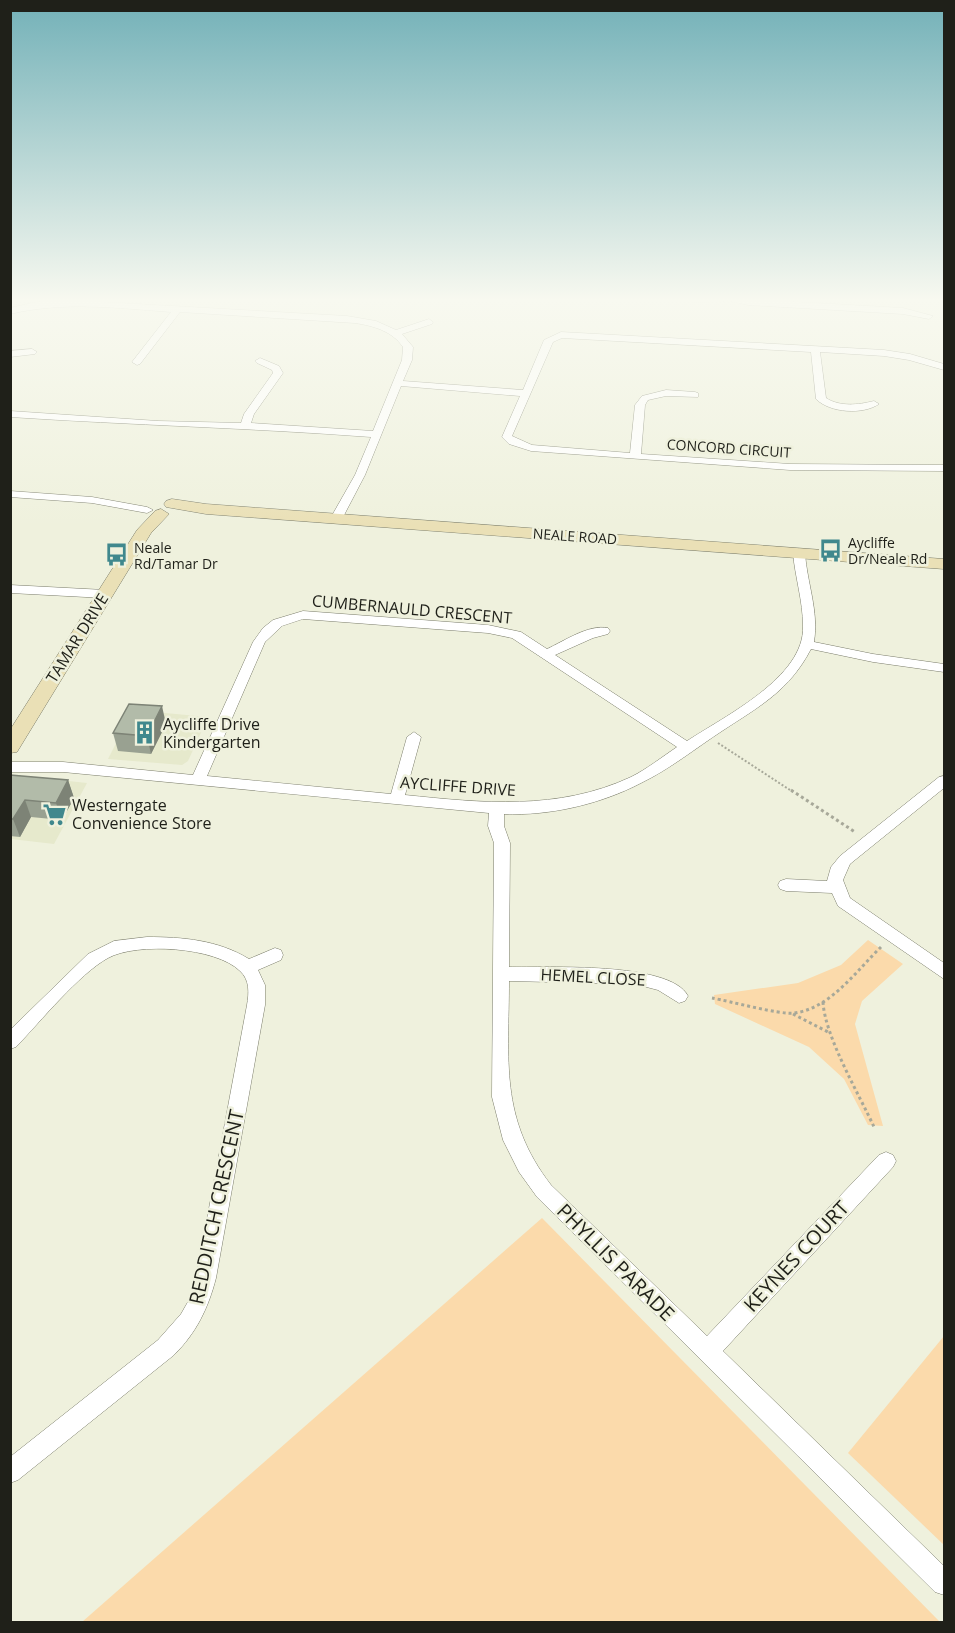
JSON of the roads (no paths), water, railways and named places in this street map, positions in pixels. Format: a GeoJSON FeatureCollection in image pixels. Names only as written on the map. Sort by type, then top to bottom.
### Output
{"type":"FeatureCollection","features":[{"type":"Feature","properties":{"kind":"street"},"geometry":{"type":"LineString","coordinates":[[245,426],[249,414],[276,375]]}},
{"type":"Feature","properties":{"kind":"street"},"geometry":{"type":"LineString","coordinates":[[341,519],[401,375]]}},
{"type":"Feature","properties":{"kind":"street"},"geometry":{"type":"LineString","coordinates":[[499,448],[513,442],[507,437],[507,433],[533,375]]}},
{"type":"Feature","properties":{"kind":"street"},"geometry":{"type":"LineString","coordinates":[[818,375],[821,399],[844,407],[874,404]]}},
{"type":"Feature","properties":{"kind":"street"},"geometry":{"type":"LineString","coordinates":[[398,383],[525,393]]}},
{"type":"Feature","properties":{"kind":"street"},"geometry":{"type":"LineString","coordinates":[[635,457],[640,405],[645,398],[666,393],[695,395]]}},
{"type":"Feature","properties":{"kind":"street"},"geometry":{"type":"LineString","coordinates":[[10,414],[158,424],[245,426],[377,434]]}},
{"type":"Feature","properties":{"kind":"street","name":"CONCORD CIRCUIT"},"geometry":{"type":"LineString","coordinates":[[513,442],[531,448],[790,467],[945,468]]}},
{"type":"Feature","properties":{"kind":"street","name":"NEALE ROAD"},"geometry":{"type":"LineString","coordinates":[[10,494],[92,500],[158,509],[206,509],[945,564]]}},
{"type":"Feature","properties":{"kind":"street","name":"TAMAR DRIVE"},"geometry":{"type":"LineString","coordinates":[[10,747],[158,509]]}},
{"type":"Feature","properties":{"kind":"street","name":"AYCLIFFE DRIVE"},"geometry":{"type":"LineString","coordinates":[[10,758],[63,767],[502,809],[551,806],[598,796],[636,780],[785,681],[799,663],[807,644],[810,628],[803,554]]}},
{"type":"Feature","properties":{"kind":"street"},"geometry":{"type":"LineString","coordinates":[[10,589],[103,597]]}},
{"type":"Feature","properties":{"kind":"street"},"geometry":{"type":"LineString","coordinates":[[198,780],[259,642],[267,630],[280,620],[270,609]]}},
{"type":"Feature","properties":{"kind":"street","name":"CUMBERNAULD CRESCENT"},"geometry":{"type":"LineString","coordinates":[[280,620],[315,615],[498,631],[516,635],[687,747]]}},
{"type":"Feature","properties":{"kind":"street"},"geometry":{"type":"LineString","coordinates":[[547,654],[588,634],[604,632]]}},
{"type":"Feature","properties":{"kind":"street"},"geometry":{"type":"LineString","coordinates":[[807,644],[873,658],[945,668]]}},
{"type":"Feature","properties":{"kind":"street"},"geometry":{"type":"LineString","coordinates":[[397,799],[414,737]]}},
{"type":"Feature","properties":{"kind":"street","name":"AYCLIFFE DRIVE"},"geometry":{"type":"LineString","coordinates":[[10,767],[63,767]]}},
{"type":"Feature","properties":{"kind":"street"},"geometry":{"type":"LineString","coordinates":[[945,781],[845,860],[836,873],[837,887],[844,902],[945,972]]}},
{"type":"Feature","properties":{"kind":"street","name":"PHYLLIS PARADE"},"geometry":{"type":"LineString","coordinates":[[502,809],[507,826],[502,843],[502,1105],[508,1129],[528,1172],[544,1191],[707,1352],[945,1583]]}},
{"type":"Feature","properties":{"kind":"street"},"geometry":{"type":"LineString","coordinates":[[786,885],[837,887]]}},
{"type":"Feature","properties":{"kind":"street"},"geometry":{"type":"LineString","coordinates":[[10,1042],[82,967],[96,956],[113,948],[148,942],[209,949],[239,959],[248,967],[275,955]]}},
{"type":"Feature","properties":{"kind":"street","name":"REDDITCH CRESCENT"},"geometry":{"type":"LineString","coordinates":[[10,1472],[156,1357],[179,1336],[196,1311],[206,1278],[256,1005],[255,978],[248,967]]}},
{"type":"Feature","properties":{"kind":"street","name":"HEMEL CLOSE"},"geometry":{"type":"LineString","coordinates":[[502,974],[635,977],[657,982],[679,996]]}},
{"type":"Feature","properties":{"kind":"street","name":"KEYNES COURT"},"geometry":{"type":"LineString","coordinates":[[707,1352],[886,1161]]}},
{"type":"Feature","properties":{"kind":"place","name":"Aycliffe Dr/Neale Rd"},"geometry":{"type":"Point","coordinates":[830,550]}},
{"type":"Feature","properties":{"kind":"place","name":"Neale Rd/Tamar Dr"},"geometry":{"type":"Point","coordinates":[116,555]}},
{"type":"Feature","properties":{"kind":"place","name":"Aycliffe Drive Kindergarten"},"geometry":{"type":"Point","coordinates":[145,733]}},
{"type":"Feature","properties":{"kind":"place","name":"Westerngate Convenience Store"},"geometry":{"type":"Point","coordinates":[54,814]}}]}
